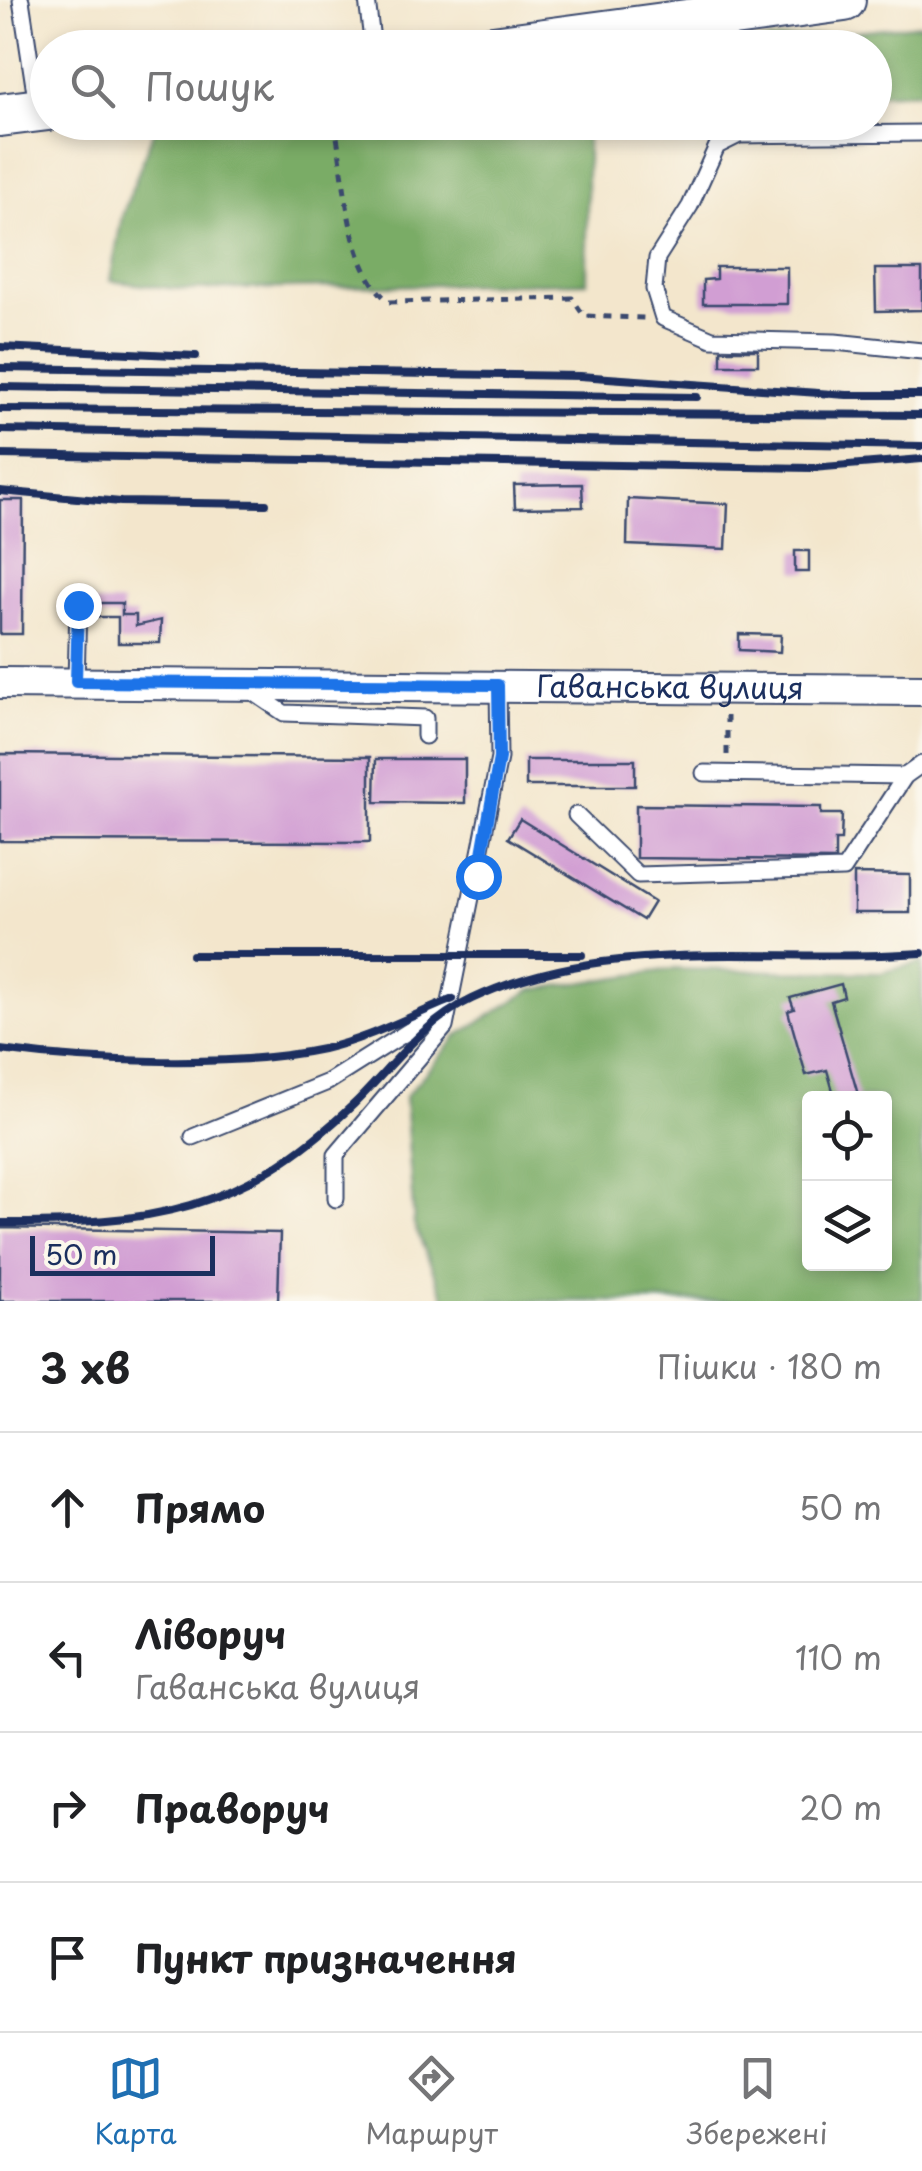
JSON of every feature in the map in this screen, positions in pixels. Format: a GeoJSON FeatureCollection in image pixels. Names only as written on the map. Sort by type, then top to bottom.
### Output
{"type":"FeatureCollection","features":[{"type":"Feature","properties":{"kind":"main road"},"geometry":{"type":"LineString","coordinates":[[608,30],[771,6],[844,0]]}},
{"type":"Feature","properties":{"kind":"street","name":"Гаванська вулиця"},"geometry":{"type":"LineString","coordinates":[[0,683],[922,690]]}},
{"type":"Feature","properties":{"kind":"lane"},"geometry":{"type":"LineString","coordinates":[[21,0],[28,111]]}},
{"type":"Feature","properties":{"kind":"lane"},"geometry":{"type":"LineString","coordinates":[[367,0],[371,30]]}},
{"type":"Feature","properties":{"kind":"lane"},"geometry":{"type":"LineString","coordinates":[[892,133],[922,133]]}},
{"type":"Feature","properties":{"kind":"lane"},"geometry":{"type":"LineString","coordinates":[[729,140],[717,146],[683,218],[657,258],[654,289],[663,318],[712,338],[835,342],[922,351]]}},
{"type":"Feature","properties":{"kind":"lane"},"geometry":{"type":"LineString","coordinates":[[76,682],[78,605]]}},
{"type":"Feature","properties":{"kind":"lane"},"geometry":{"type":"LineString","coordinates":[[243,684],[284,713],[425,718],[425,736]]}},
{"type":"Feature","properties":{"kind":"lane"},"geometry":{"type":"LineString","coordinates":[[336,1199],[336,1155],[446,1026],[499,758],[498,685]]}},
{"type":"Feature","properties":{"kind":"lane"},"geometry":{"type":"LineString","coordinates":[[576,815],[638,874],[844,868],[905,776],[922,764]]}},
{"type":"Feature","properties":{"kind":"lane"},"geometry":{"type":"LineString","coordinates":[[704,773],[905,776]]}},
{"type":"Feature","properties":{"kind":"lane"},"geometry":{"type":"LineString","coordinates":[[193,1137],[328,1082],[450,1005]]}},
{"type":"Feature","properties":{"kind":"path"},"geometry":{"type":"LineString","coordinates":[[337,140],[357,248],[376,291],[389,302],[572,298],[584,316],[663,318]]}},
{"type":"Feature","properties":{"kind":"path"},"geometry":{"type":"LineString","coordinates":[[727,730],[727,754]]}},
{"type":"Feature","properties":{"kind":"green space"},"geometry":{"type":"Polygon","coordinates":[[[922,24],[922,92],[892,93],[892,30],[867,30],[922,24]]]}},
{"type":"Feature","properties":{"kind":"green space"},"geometry":{"type":"Polygon","coordinates":[[[150,140],[587,140],[587,282],[185,290],[110,281],[122,216],[150,140]]]}},
{"type":"Feature","properties":{"kind":"green space"},"geometry":{"type":"Polygon","coordinates":[[[922,962],[922,1301],[446,1301],[414,1225],[405,1097],[457,1036],[531,990],[673,969],[880,973],[922,962]]]}},
{"type":"Feature","properties":{"kind":"building"},"geometry":{"type":"Polygon","coordinates":[[[716,267],[787,267],[787,304],[703,304],[703,280],[716,279],[716,267]]]}},
{"type":"Feature","properties":{"kind":"building"},"geometry":{"type":"Polygon","coordinates":[[[875,269],[922,269],[922,310],[876,311],[875,269]]]}},
{"type":"Feature","properties":{"kind":"building"},"geometry":{"type":"Polygon","coordinates":[[[721,350],[758,350],[758,365],[721,365],[721,350]]]}},
{"type":"Feature","properties":{"kind":"building"},"geometry":{"type":"Polygon","coordinates":[[[582,484],[583,507],[515,508],[514,485],[582,484]]]}},
{"type":"Feature","properties":{"kind":"building"},"geometry":{"type":"Polygon","coordinates":[[[628,499],[728,504],[726,549],[627,545],[628,499]]]}},
{"type":"Feature","properties":{"kind":"building"},"geometry":{"type":"Polygon","coordinates":[[[0,500],[23,500],[22,634],[0,634],[0,500]]]}},
{"type":"Feature","properties":{"kind":"building"},"geometry":{"type":"Polygon","coordinates":[[[795,551],[809,551],[809,572],[795,572],[795,551]]]}},
{"type":"Feature","properties":{"kind":"building"},"geometry":{"type":"Polygon","coordinates":[[[92,603],[122,603],[122,615],[136,615],[136,626],[161,620],[160,643],[118,643],[118,617],[92,617],[92,603]]]}},
{"type":"Feature","properties":{"kind":"building"},"geometry":{"type":"Polygon","coordinates":[[[739,634],[781,635],[780,652],[739,650],[739,634]]]}},
{"type":"Feature","properties":{"kind":"building"},"geometry":{"type":"Polygon","coordinates":[[[0,754],[370,757],[370,842],[0,841],[0,754]]]}},
{"type":"Feature","properties":{"kind":"building"},"geometry":{"type":"Polygon","coordinates":[[[376,759],[465,759],[465,803],[375,802],[376,759]]]}},
{"type":"Feature","properties":{"kind":"building"},"geometry":{"type":"Polygon","coordinates":[[[526,760],[635,760],[635,786],[526,786],[526,760]]]}},
{"type":"Feature","properties":{"kind":"building"},"geometry":{"type":"Polygon","coordinates":[[[636,805],[821,807],[821,814],[842,814],[841,840],[835,840],[835,860],[636,858],[636,805]]]}},
{"type":"Feature","properties":{"kind":"building"},"geometry":{"type":"Polygon","coordinates":[[[520,819],[654,902],[643,920],[508,838],[520,819]]]}},
{"type":"Feature","properties":{"kind":"building"},"geometry":{"type":"Polygon","coordinates":[[[854,874],[910,875],[910,913],[854,913],[854,874]]]}},
{"type":"Feature","properties":{"kind":"building"},"geometry":{"type":"Polygon","coordinates":[[[841,984],[844,997],[831,1001],[857,1091],[833,1091],[827,1070],[806,1075],[788,1011],[794,1009],[790,998],[841,984]]]}},
{"type":"Feature","properties":{"kind":"building"},"geometry":{"type":"Polygon","coordinates":[[[0,1228],[280,1233],[278,1301],[0,1301],[0,1228]]]}},
{"type":"Feature","properties":{"kind":"railway"},"geometry":{"type":"LineString","coordinates":[[0,347],[196,356]]}},
{"type":"Feature","properties":{"kind":"railway"},"geometry":{"type":"LineString","coordinates":[[0,368],[580,376],[847,395],[922,395]]}},
{"type":"Feature","properties":{"kind":"railway"},"geometry":{"type":"LineString","coordinates":[[0,387],[697,397]]}},
{"type":"Feature","properties":{"kind":"railway"},"geometry":{"type":"LineString","coordinates":[[0,409],[922,415]]}},
{"type":"Feature","properties":{"kind":"railway"},"geometry":{"type":"LineString","coordinates":[[0,430],[922,446]]}},
{"type":"Feature","properties":{"kind":"railway"},"geometry":{"type":"LineString","coordinates":[[0,455],[812,468],[922,459]]}},
{"type":"Feature","properties":{"kind":"railway"},"geometry":{"type":"LineString","coordinates":[[0,491],[121,502],[266,504]]}},
{"type":"Feature","properties":{"kind":"railway"},"geometry":{"type":"LineString","coordinates":[[0,1223],[149,1215],[231,1190],[312,1141],[438,1020],[472,999],[525,979],[636,958],[922,953]]}},
{"type":"Feature","properties":{"kind":"railway"},"geometry":{"type":"LineString","coordinates":[[192,955],[582,955]]}},
{"type":"Feature","properties":{"kind":"railway"},"geometry":{"type":"LineString","coordinates":[[0,1050],[162,1061],[288,1055],[356,1039],[453,999]]}},
{"type":"Feature","properties":{"kind":"route"},"geometry":{"type":"LineString","coordinates":[[78,605],[76,682],[498,685],[499,758],[478,876]]}}]}
